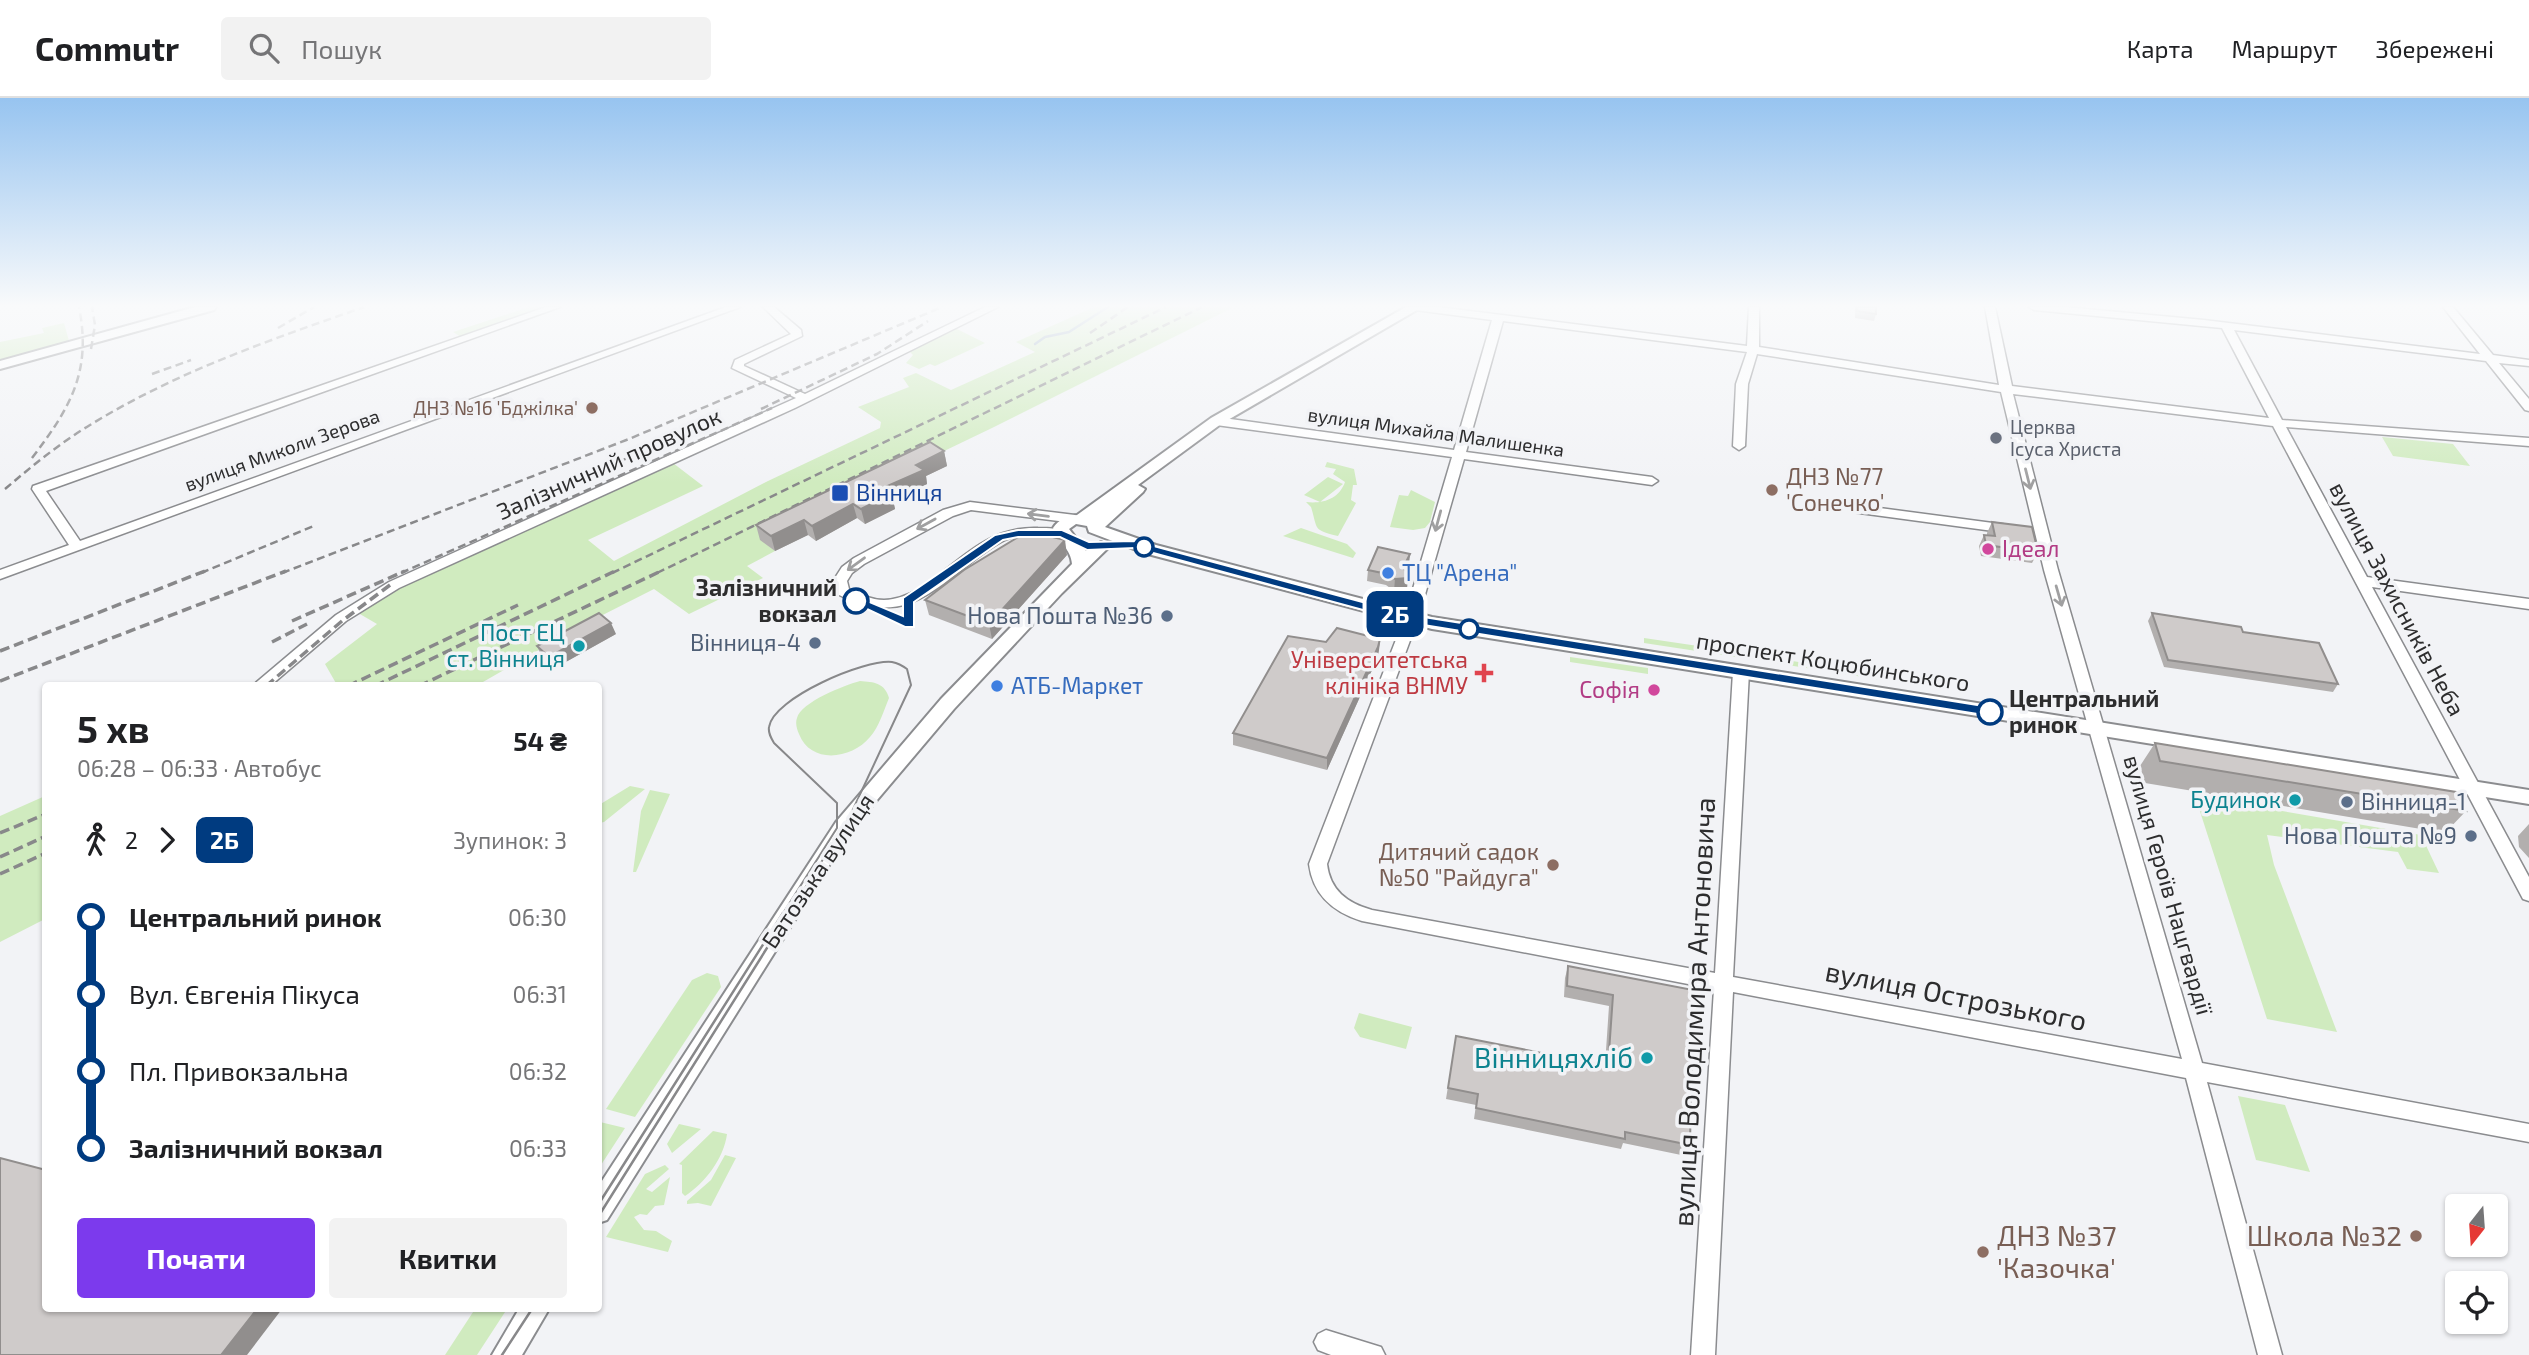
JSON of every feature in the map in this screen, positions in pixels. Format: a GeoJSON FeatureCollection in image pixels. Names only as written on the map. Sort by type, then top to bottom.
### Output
{"type":"FeatureCollection","features":[{"type":"Feature","properties":{"kind":"main road"},"geometry":{"type":"LineString","coordinates":[[1067,537],[1087,546],[1090,529],[1181,447],[1216,421],[1313,366]]}},
{"type":"Feature","properties":{"kind":"main road"},"geometry":{"type":"LineString","coordinates":[[1090,529],[1110,516],[1181,447]]}},
{"type":"Feature","properties":{"kind":"main road"},"geometry":{"type":"LineString","coordinates":[[1110,516],[1112,528],[1117,534],[1135,544]]}},
{"type":"Feature","properties":{"kind":"main road"},"geometry":{"type":"LineString","coordinates":[[1080,564],[1079,550],[1067,537],[1063,525],[1090,529],[1135,544]]}},
{"type":"Feature","properties":{"kind":"main road","name":"Батозька вулиця"},"geometry":{"type":"LineString","coordinates":[[602,1205],[843,827],[876,785],[992,655],[1080,564],[1090,529]]}},
{"type":"Feature","properties":{"kind":"main road","name":"проспект Коцюбинського"},"geometry":{"type":"LineString","coordinates":[[1135,544],[1411,619],[2529,797]]}},
{"type":"Feature","properties":{"kind":"main road"},"geometry":{"type":"LineString","coordinates":[[506,1355],[534,1312]]}},
{"type":"Feature","properties":{"kind":"street"},"geometry":{"type":"LineString","coordinates":[[76,546],[38,489],[388,366]]}},
{"type":"Feature","properties":{"kind":"street","name":"вулиця Миколи Зерова"},"geometry":{"type":"LineString","coordinates":[[0,575],[573,366]]}},
{"type":"Feature","properties":{"kind":"street"},"geometry":{"type":"LineString","coordinates":[[738,366],[738,368],[805,398]]}},
{"type":"Feature","properties":{"kind":"street","name":"Залізничний провулок"},"geometry":{"type":"LineString","coordinates":[[265,682],[341,618],[394,584],[872,366]]}},
{"type":"Feature","properties":{"kind":"street","name":"вулиця Острозького"},"geometry":{"type":"LineString","coordinates":[[1484,366],[1411,619],[1318,864],[1318,877],[1332,897],[1358,914],[1372,917],[2529,1133]]}},
{"type":"Feature","properties":{"kind":"street"},"geometry":{"type":"LineString","coordinates":[[1740,446],[1742,384],[1748,366]]}},
{"type":"Feature","properties":{"kind":"street"},"geometry":{"type":"LineString","coordinates":[[1854,366],[2005,389],[2279,424],[2529,442]]}},
{"type":"Feature","properties":{"kind":"street","name":"вулиця Героїв Нацгвардії"},"geometry":{"type":"LineString","coordinates":[[2001,366],[2042,534],[2194,1070],[2270,1355]]}},
{"type":"Feature","properties":{"kind":"street","name":"вулиця Захисників Неба"},"geometry":{"type":"LineString","coordinates":[[2247,366],[2529,894]]}},
{"type":"Feature","properties":{"kind":"street"},"geometry":{"type":"LineString","coordinates":[[2495,366],[2529,407]]}},
{"type":"Feature","properties":{"kind":"street","name":"вулиця Михайла Малишенка"},"geometry":{"type":"LineString","coordinates":[[1216,421],[1652,481]]}},
{"type":"Feature","properties":{"kind":"street"},"geometry":{"type":"LineString","coordinates":[[1067,537],[1018,533],[999,537],[907,601],[885,606],[856,601],[842,592],[840,581],[847,570],[859,561],[947,513],[970,506],[1090,529]]}},
{"type":"Feature","properties":{"kind":"street"},"geometry":{"type":"LineString","coordinates":[[1857,509],[2042,534]]}},
{"type":"Feature","properties":{"kind":"street"},"geometry":{"type":"LineString","coordinates":[[2362,581],[2529,604]]}},
{"type":"Feature","properties":{"kind":"street","name":"вулиця Володимира Антоновича"},"geometry":{"type":"LineString","coordinates":[[1703,1355],[1741,673]]}},
{"type":"Feature","properties":{"kind":"street"},"geometry":{"type":"LineString","coordinates":[[1326,1342],[1373,1355]]}},
{"type":"Feature","properties":{"kind":"green space"},"geometry":{"type":"Polygon","coordinates":[[[1005,366],[1117,366],[761,539],[775,551],[747,566],[763,578],[689,614],[654,589],[581,626],[483,682],[335,682],[325,664],[377,624],[353,610],[669,460],[703,486],[588,540],[614,561],[768,481],[880,428],[881,422],[858,407],[909,387],[903,378],[916,373],[951,390],[1005,366]]]}},
{"type":"Feature","properties":{"kind":"green space"},"geometry":{"type":"Polygon","coordinates":[[[2382,437],[2453,444],[2470,466],[2393,456],[2382,437]]]}},
{"type":"Feature","properties":{"kind":"green space"},"geometry":{"type":"Polygon","coordinates":[[[1327,462],[1354,469],[1357,485],[1353,485],[1351,500],[1356,503],[1338,536],[1317,528],[1311,507],[1306,502],[1330,499],[1342,488],[1345,482],[1333,474],[1336,469],[1325,467],[1327,462]]]}},
{"type":"Feature","properties":{"kind":"green space"},"geometry":{"type":"Polygon","coordinates":[[[1328,477],[1343,484],[1320,502],[1304,495],[1328,477]]]}},
{"type":"Feature","properties":{"kind":"green space"},"geometry":{"type":"Polygon","coordinates":[[[1411,490],[1435,502],[1430,522],[1425,528],[1413,530],[1390,527],[1399,495],[1408,496],[1411,490]]]}},
{"type":"Feature","properties":{"kind":"green space"},"geometry":{"type":"Polygon","coordinates":[[[1301,528],[1347,544],[1356,553],[1353,558],[1283,536],[1301,528]]]}},
{"type":"Feature","properties":{"kind":"green space"},"geometry":{"type":"Polygon","coordinates":[[[1644,638],[1732,651],[1736,657],[1644,643],[1644,638]]]}},
{"type":"Feature","properties":{"kind":"green space"},"geometry":{"type":"Polygon","coordinates":[[[1754,655],[1881,675],[1882,680],[1750,659],[1754,655]]]}},
{"type":"Feature","properties":{"kind":"green space"},"geometry":{"type":"Polygon","coordinates":[[[1570,657],[1648,668],[1648,674],[1570,662],[1570,657]]]}},
{"type":"Feature","properties":{"kind":"green space"},"geometry":{"type":"Polygon","coordinates":[[[860,681],[882,686],[889,698],[873,733],[862,744],[843,754],[813,751],[805,744],[798,731],[796,720],[800,712],[824,695],[860,681]]]}},
{"type":"Feature","properties":{"kind":"green space"},"geometry":{"type":"Polygon","coordinates":[[[630,786],[645,789],[602,822],[602,803],[630,786]]]}},
{"type":"Feature","properties":{"kind":"green space"},"geometry":{"type":"Polygon","coordinates":[[[650,790],[670,794],[636,872],[633,872],[641,811],[650,790]]]}},
{"type":"Feature","properties":{"kind":"green space"},"geometry":{"type":"Polygon","coordinates":[[[2195,796],[2421,835],[2439,873],[2407,869],[2398,852],[2267,835],[2274,865],[2337,1032],[2267,1019],[2195,796]]]}},
{"type":"Feature","properties":{"kind":"green space"},"geometry":{"type":"Polygon","coordinates":[[[42,797],[42,921],[0,942],[0,816],[42,797]]]}},
{"type":"Feature","properties":{"kind":"green space"},"geometry":{"type":"Polygon","coordinates":[[[707,973],[718,976],[721,987],[635,1117],[606,1109],[692,980],[707,973]]]}},
{"type":"Feature","properties":{"kind":"green space"},"geometry":{"type":"Polygon","coordinates":[[[1359,1013],[1412,1027],[1406,1049],[1360,1037],[1354,1028],[1359,1013]]]}},
{"type":"Feature","properties":{"kind":"green space"},"geometry":{"type":"Polygon","coordinates":[[[2238,1096],[2285,1105],[2310,1172],[2256,1160],[2238,1096]]]}},
{"type":"Feature","properties":{"kind":"green space"},"geometry":{"type":"Polygon","coordinates":[[[602,1122],[625,1128],[602,1163],[602,1122]]]}},
{"type":"Feature","properties":{"kind":"green space"},"geometry":{"type":"Polygon","coordinates":[[[679,1124],[701,1129],[672,1153],[667,1144],[679,1124]]]}},
{"type":"Feature","properties":{"kind":"green space"},"geometry":{"type":"Polygon","coordinates":[[[713,1131],[727,1134],[722,1152],[706,1177],[685,1196],[682,1193],[682,1165],[679,1164],[713,1131]]]}},
{"type":"Feature","properties":{"kind":"green space"},"geometry":{"type":"Polygon","coordinates":[[[725,1155],[736,1158],[711,1206],[687,1204],[687,1201],[711,1180],[725,1155]]]}},
{"type":"Feature","properties":{"kind":"green space"},"geometry":{"type":"Polygon","coordinates":[[[665,1165],[669,1169],[646,1189],[652,1192],[670,1177],[664,1205],[655,1206],[647,1215],[634,1217],[644,1230],[656,1231],[672,1241],[668,1252],[606,1237],[645,1174],[665,1165]]]}},
{"type":"Feature","properties":{"kind":"green space"},"geometry":{"type":"Polygon","coordinates":[[[473,1312],[505,1312],[477,1355],[445,1355],[473,1312]]]}},
{"type":"Feature","properties":{"kind":"building"},"geometry":{"type":"Polygon","coordinates":[[[930,442],[944,451],[916,465],[924,470],[883,488],[892,494],[861,509],[853,504],[812,526],[804,520],[771,536],[756,525],[930,442]]]}},
{"type":"Feature","properties":{"kind":"building"},"geometry":{"type":"Polygon","coordinates":[[[1992,522],[2032,527],[2038,552],[1986,545],[1984,535],[1995,536],[1992,522]]]}},
{"type":"Feature","properties":{"kind":"building"},"geometry":{"type":"Polygon","coordinates":[[[1028,531],[1065,540],[989,624],[925,600],[964,570],[1028,531]]]}},
{"type":"Feature","properties":{"kind":"building"},"geometry":{"type":"Polygon","coordinates":[[[1378,547],[1410,554],[1403,568],[1408,573],[1408,578],[1395,579],[1387,574],[1368,570],[1378,547]]]}},
{"type":"Feature","properties":{"kind":"building"},"geometry":{"type":"Polygon","coordinates":[[[599,613],[611,623],[549,657],[537,646],[599,613]]]}},
{"type":"Feature","properties":{"kind":"building","name":"Центральний ринок"},"geometry":{"type":"Polygon","coordinates":[[[2152,613],[2241,627],[2243,632],[2319,643],[2338,684],[2168,660],[2152,613]]]}},
{"type":"Feature","properties":{"kind":"building"},"geometry":{"type":"Polygon","coordinates":[[[1337,628],[1380,639],[1327,758],[1233,733],[1288,636],[1326,642],[1337,628]]]}},
{"type":"Feature","properties":{"kind":"building"},"geometry":{"type":"Polygon","coordinates":[[[2155,743],[2456,792],[2466,811],[2160,761],[2155,743]]]}},
{"type":"Feature","properties":{"kind":"building","name":"Вінницяхліб"},"geometry":{"type":"Polygon","coordinates":[[[1568,966],[1693,990],[1690,1145],[1625,1132],[1625,1139],[1476,1108],[1478,1094],[1448,1088],[1456,1036],[1608,1066],[1613,995],[1567,986],[1568,966]]]}},
{"type":"Feature","properties":{"kind":"building"},"geometry":{"type":"Polygon","coordinates":[[[0,1158],[42,1169],[42,1312],[255,1312],[221,1355],[0,1355],[0,1158]]]}},
{"type":"Feature","properties":{"kind":"tram line"},"geometry":{"type":"LineString","coordinates":[[782,915],[837,828],[837,803],[774,743],[769,733],[774,716],[786,704],[822,682],[862,667],[879,663],[898,664],[907,669],[911,685],[849,818],[788,915]]}},
{"type":"Feature","properties":{"kind":"tram line"},"geometry":{"type":"LineString","coordinates":[[602,1199],[783,913]]}},
{"type":"Feature","properties":{"kind":"tram line"},"geometry":{"type":"LineString","coordinates":[[602,1211],[789,913]]}},
{"type":"Feature","properties":{"kind":"tram line"},"geometry":{"type":"LineString","coordinates":[[502,1355],[530,1312]]}},
{"type":"Feature","properties":{"kind":"railway"},"geometry":{"type":"LineString","coordinates":[[32,458],[67,405],[80,366]]}},
{"type":"Feature","properties":{"kind":"railway"},"geometry":{"type":"LineString","coordinates":[[152,374],[175,366]]}},
{"type":"Feature","properties":{"kind":"railway"},"geometry":{"type":"LineString","coordinates":[[5,489],[79,432],[156,389],[208,366]]}},
{"type":"Feature","properties":{"kind":"railway"},"geometry":{"type":"LineString","coordinates":[[282,573],[629,439],[803,366]]}},
{"type":"Feature","properties":{"kind":"railway"},"geometry":{"type":"LineString","coordinates":[[761,409],[852,366]]}},
{"type":"Feature","properties":{"kind":"railway"},"geometry":{"type":"LineString","coordinates":[[612,573],[1044,366]]}},
{"type":"Feature","properties":{"kind":"railway"},"geometry":{"type":"LineString","coordinates":[[657,573],[1082,366]]}},
{"type":"Feature","properties":{"kind":"railway"},"geometry":{"type":"LineString","coordinates":[[401,573],[772,408]]}},
{"type":"Feature","properties":{"kind":"railway"},"geometry":{"type":"LineString","coordinates":[[572,479],[697,432]]}},
{"type":"Feature","properties":{"kind":"railway"},"geometry":{"type":"LineString","coordinates":[[201,573],[316,525]]}},
{"type":"Feature","properties":{"kind":"railway"},"geometry":{"type":"LineString","coordinates":[[0,651],[205,571]]}},
{"type":"Feature","properties":{"kind":"railway"},"geometry":{"type":"LineString","coordinates":[[0,681],[286,571]]}},
{"type":"Feature","properties":{"kind":"railway"},"geometry":{"type":"LineString","coordinates":[[292,621],[405,571]]}},
{"type":"Feature","properties":{"kind":"railway"},"geometry":{"type":"LineString","coordinates":[[383,682],[615,571]]}},
{"type":"Feature","properties":{"kind":"railway"},"geometry":{"type":"LineString","coordinates":[[427,682],[661,571]]}},
{"type":"Feature","properties":{"kind":"railway"},"geometry":{"type":"LineString","coordinates":[[271,682],[342,621],[390,585]]}},
{"type":"Feature","properties":{"kind":"railway"},"geometry":{"type":"LineString","coordinates":[[356,682],[518,605]]}},
{"type":"Feature","properties":{"kind":"railway"},"geometry":{"type":"LineString","coordinates":[[272,642],[307,624]]}},
{"type":"Feature","properties":{"kind":"railway"},"geometry":{"type":"LineString","coordinates":[[0,833],[42,816]]}},
{"type":"Feature","properties":{"kind":"railway"},"geometry":{"type":"LineString","coordinates":[[0,857],[42,838]]}},
{"type":"Feature","properties":{"kind":"railway"},"geometry":{"type":"LineString","coordinates":[[0,874],[42,855]]}},
{"type":"Feature","properties":{"kind":"bus line","name":"2Б"},"geometry":{"type":"LineString","coordinates":[[856,601],[910,624],[907,601],[999,537],[1037,532],[1062,534],[1087,546],[1135,544],[1411,619],[1990,712]]}},
{"type":"Feature","properties":{"kind":"place","name":"ДНЗ №16 'Бджілка'"},"geometry":{"type":"Point","coordinates":[592,408]}},
{"type":"Feature","properties":{"kind":"place","name":"Церква Ісуса Христа"},"geometry":{"type":"Point","coordinates":[1996,438]}},
{"type":"Feature","properties":{"kind":"place","name":"ДНЗ №77 'Сонечко'"},"geometry":{"type":"Point","coordinates":[1772,490]}},
{"type":"Feature","properties":{"kind":"place","name":"Вінниця"},"geometry":{"type":"Point","coordinates":[840,493]}},
{"type":"Feature","properties":{"kind":"place","name":"Ідеал"},"geometry":{"type":"Point","coordinates":[1988,549]}},
{"type":"Feature","properties":{"kind":"place","name":"ТЦ \"Арена\""},"geometry":{"type":"Point","coordinates":[1388,573]}},
{"type":"Feature","properties":{"kind":"place","name":"Залізничний вокзал"},"geometry":{"type":"Point","coordinates":[856,601]}},
{"type":"Feature","properties":{"kind":"place","name":"Нова Пошта №36"},"geometry":{"type":"Point","coordinates":[1167,616]}},
{"type":"Feature","properties":{"kind":"place","name":"Вінниця-4"},"geometry":{"type":"Point","coordinates":[815,643]}},
{"type":"Feature","properties":{"kind":"place","name":"Пост ЕЦ ст. Вінниця"},"geometry":{"type":"Point","coordinates":[579,646]}},
{"type":"Feature","properties":{"kind":"place","name":"Університетська клініка ВНМУ"},"geometry":{"type":"Point","coordinates":[1484,673]}},
{"type":"Feature","properties":{"kind":"place","name":"АТБ-Маркет"},"geometry":{"type":"Point","coordinates":[997,686]}},
{"type":"Feature","properties":{"kind":"place","name":"Софія"},"geometry":{"type":"Point","coordinates":[1654,690]}},
{"type":"Feature","properties":{"kind":"place","name":"Центральний ринок"},"geometry":{"type":"Point","coordinates":[1990,712]}},
{"type":"Feature","properties":{"kind":"place","name":"Будинок"},"geometry":{"type":"Point","coordinates":[2295,800]}},
{"type":"Feature","properties":{"kind":"place","name":"Вінниця-1"},"geometry":{"type":"Point","coordinates":[2347,802]}},
{"type":"Feature","properties":{"kind":"place","name":"Нова Пошта №9"},"geometry":{"type":"Point","coordinates":[2471,836]}},
{"type":"Feature","properties":{"kind":"place","name":"Дитячий садок №50 \"Райдуга\""},"geometry":{"type":"Point","coordinates":[1553,865]}},
{"type":"Feature","properties":{"kind":"place","name":"Вінницяхліб"},"geometry":{"type":"Point","coordinates":[1647,1058]}},
{"type":"Feature","properties":{"kind":"place","name":"Школа №32"},"geometry":{"type":"Point","coordinates":[2416,1236]}},
{"type":"Feature","properties":{"kind":"place","name":"ДНЗ №37 'Казочка'"},"geometry":{"type":"Point","coordinates":[1983,1252]}}]}
